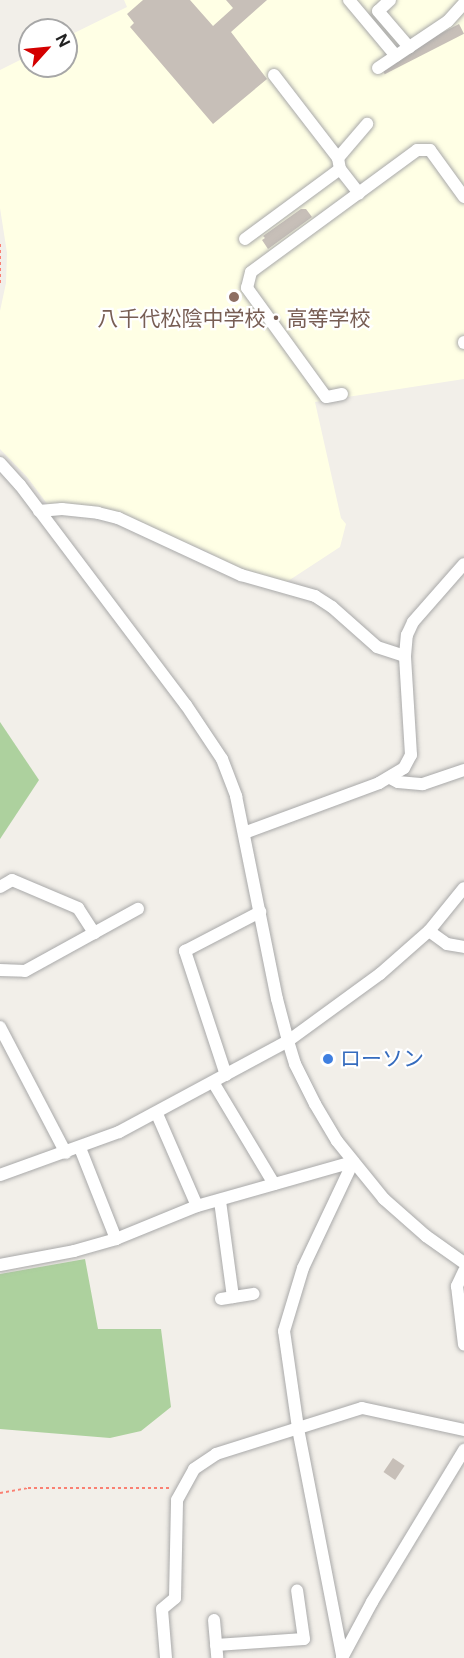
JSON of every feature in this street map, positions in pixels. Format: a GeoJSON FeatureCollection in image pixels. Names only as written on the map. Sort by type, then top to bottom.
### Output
{"type":"FeatureCollection","features":[{"type":"Feature","properties":{"kind":"street"},"geometry":{"type":"LineString","coordinates":[[349,0],[396,56]]}},
{"type":"Feature","properties":{"kind":"street"},"geometry":{"type":"LineString","coordinates":[[390,0],[378,11],[409,47]]}},
{"type":"Feature","properties":{"kind":"street"},"geometry":{"type":"LineString","coordinates":[[378,68],[448,21],[461,2]]}},
{"type":"Feature","properties":{"kind":"street"},"geometry":{"type":"LineString","coordinates":[[274,75],[359,193]]}},
{"type":"Feature","properties":{"kind":"street"},"geometry":{"type":"LineString","coordinates":[[245,239],[339,164],[367,124]]}},
{"type":"Feature","properties":{"kind":"street"},"geometry":{"type":"LineString","coordinates":[[342,394],[326,397],[247,288],[251,272],[417,150],[424,148],[430,150],[464,197]]}},
{"type":"Feature","properties":{"kind":"street"},"geometry":{"type":"LineString","coordinates":[[0,463],[39,511],[207,734],[222,759],[236,796],[288,1041],[295,1064],[315,1104],[353,1162],[384,1199],[426,1236],[464,1263]]}},
{"type":"Feature","properties":{"kind":"street"},"geometry":{"type":"LineString","coordinates":[[39,511],[62,509],[118,518],[241,575],[315,596],[332,607],[377,647],[405,656]]}},
{"type":"Feature","properties":{"kind":"street"},"geometry":{"type":"LineString","coordinates":[[244,833],[390,778],[404,768],[411,755],[405,645],[413,622],[464,564]]}},
{"type":"Feature","properties":{"kind":"street"},"geometry":{"type":"LineString","coordinates":[[390,778],[398,782],[423,784],[464,770]]}},
{"type":"Feature","properties":{"kind":"street"},"geometry":{"type":"LineString","coordinates":[[0,887],[12,880],[78,908],[94,933]]}},
{"type":"Feature","properties":{"kind":"street"},"geometry":{"type":"LineString","coordinates":[[0,1175],[80,1148],[157,1114],[288,1041],[380,974],[429,931],[464,888]]}},
{"type":"Feature","properties":{"kind":"street"},"geometry":{"type":"LineString","coordinates":[[0,970],[25,971],[138,909]]}},
{"type":"Feature","properties":{"kind":"street"},"geometry":{"type":"LineString","coordinates":[[225,1075],[185,951],[260,912]]}},
{"type":"Feature","properties":{"kind":"street"},"geometry":{"type":"LineString","coordinates":[[429,931],[447,944],[464,947]]}},
{"type":"Feature","properties":{"kind":"street"},"geometry":{"type":"LineString","coordinates":[[0,1027],[66,1153]]}},
{"type":"Feature","properties":{"kind":"street"},"geometry":{"type":"LineString","coordinates":[[213,1082],[274,1184]]}},
{"type":"Feature","properties":{"kind":"street"},"geometry":{"type":"LineString","coordinates":[[157,1114],[197,1206]]}},
{"type":"Feature","properties":{"kind":"street"},"geometry":{"type":"LineString","coordinates":[[80,1148],[116,1239]]}},
{"type":"Feature","properties":{"kind":"street"},"geometry":{"type":"LineString","coordinates":[[0,1265],[74,1251],[116,1239],[197,1206],[353,1162]]}},
{"type":"Feature","properties":{"kind":"street"},"geometry":{"type":"LineString","coordinates":[[342,1657],[298,1428],[284,1331],[303,1268],[353,1162]]}},
{"type":"Feature","properties":{"kind":"street"},"geometry":{"type":"LineString","coordinates":[[220,1201],[227,1298],[254,1294]]}},
{"type":"Feature","properties":{"kind":"street"},"geometry":{"type":"LineString","coordinates":[[464,1271],[457,1286],[464,1345]]}},
{"type":"Feature","properties":{"kind":"street"},"geometry":{"type":"LineString","coordinates":[[166,1658],[162,1609],[175,1598],[180,1494],[194,1468],[216,1454],[362,1408],[464,1430]]}},
{"type":"Feature","properties":{"kind":"street"},"geometry":{"type":"LineString","coordinates":[[342,1657],[464,1450]]}},
{"type":"Feature","properties":{"kind":"street"},"geometry":{"type":"LineString","coordinates":[[216,1645],[304,1639],[297,1590]]}},
{"type":"Feature","properties":{"kind":"street"},"geometry":{"type":"LineString","coordinates":[[214,1620],[217,1658]]}},
{"type":"Feature","properties":{"kind":"path"},"geometry":{"type":"LineString","coordinates":[[0,244],[0,284]]}},
{"type":"Feature","properties":{"kind":"path"},"geometry":{"type":"LineString","coordinates":[[0,1493],[28,1488],[180,1494]]}},
{"type":"Feature","properties":{"kind":"shaded area","name":"八千代松陰中学校・高等学校"},"geometry":{"type":"Polygon","coordinates":[[[124,0],[464,0],[464,379],[315,402],[341,518],[346,524],[340,547],[285,583],[235,568],[208,552],[118,514],[48,505],[27,477],[0,449],[0,311],[6,283],[7,253],[0,208],[0,70],[18,61],[18,78],[78,78],[78,31],[127,7],[124,0]]]}},
{"type":"Feature","properties":{"kind":"green space"},"geometry":{"type":"Polygon","coordinates":[[[0,722],[39,780],[0,839],[0,722]]]}},
{"type":"Feature","properties":{"kind":"green space"},"geometry":{"type":"Polygon","coordinates":[[[85,1259],[98,1329],[161,1329],[171,1407],[141,1431],[110,1438],[0,1429],[0,1274],[85,1259]]]}},
{"type":"Feature","properties":{"kind":"building"},"geometry":{"type":"Polygon","coordinates":[[[143,0],[190,0],[213,26],[233,8],[226,0],[267,0],[231,32],[267,79],[213,124],[130,27],[134,23],[127,14],[143,0]]]}},
{"type":"Feature","properties":{"kind":"building"},"geometry":{"type":"Polygon","coordinates":[[[459,24],[464,34],[385,74],[380,64],[459,24]]]}},
{"type":"Feature","properties":{"kind":"building"},"geometry":{"type":"Polygon","coordinates":[[[301,209],[306,209],[312,217],[268,249],[262,240],[265,238],[263,236],[301,209]]]}},
{"type":"Feature","properties":{"kind":"building"},"geometry":{"type":"Polygon","coordinates":[[[393,1458],[405,1466],[395,1480],[383,1472],[393,1458]]]}},
{"type":"Feature","properties":{"kind":"place","name":"八千代松陰中学校・高等学校"},"geometry":{"type":"Point","coordinates":[234,297]}},
{"type":"Feature","properties":{"kind":"place","name":"ローソン"},"geometry":{"type":"Point","coordinates":[328,1059]}}]}
